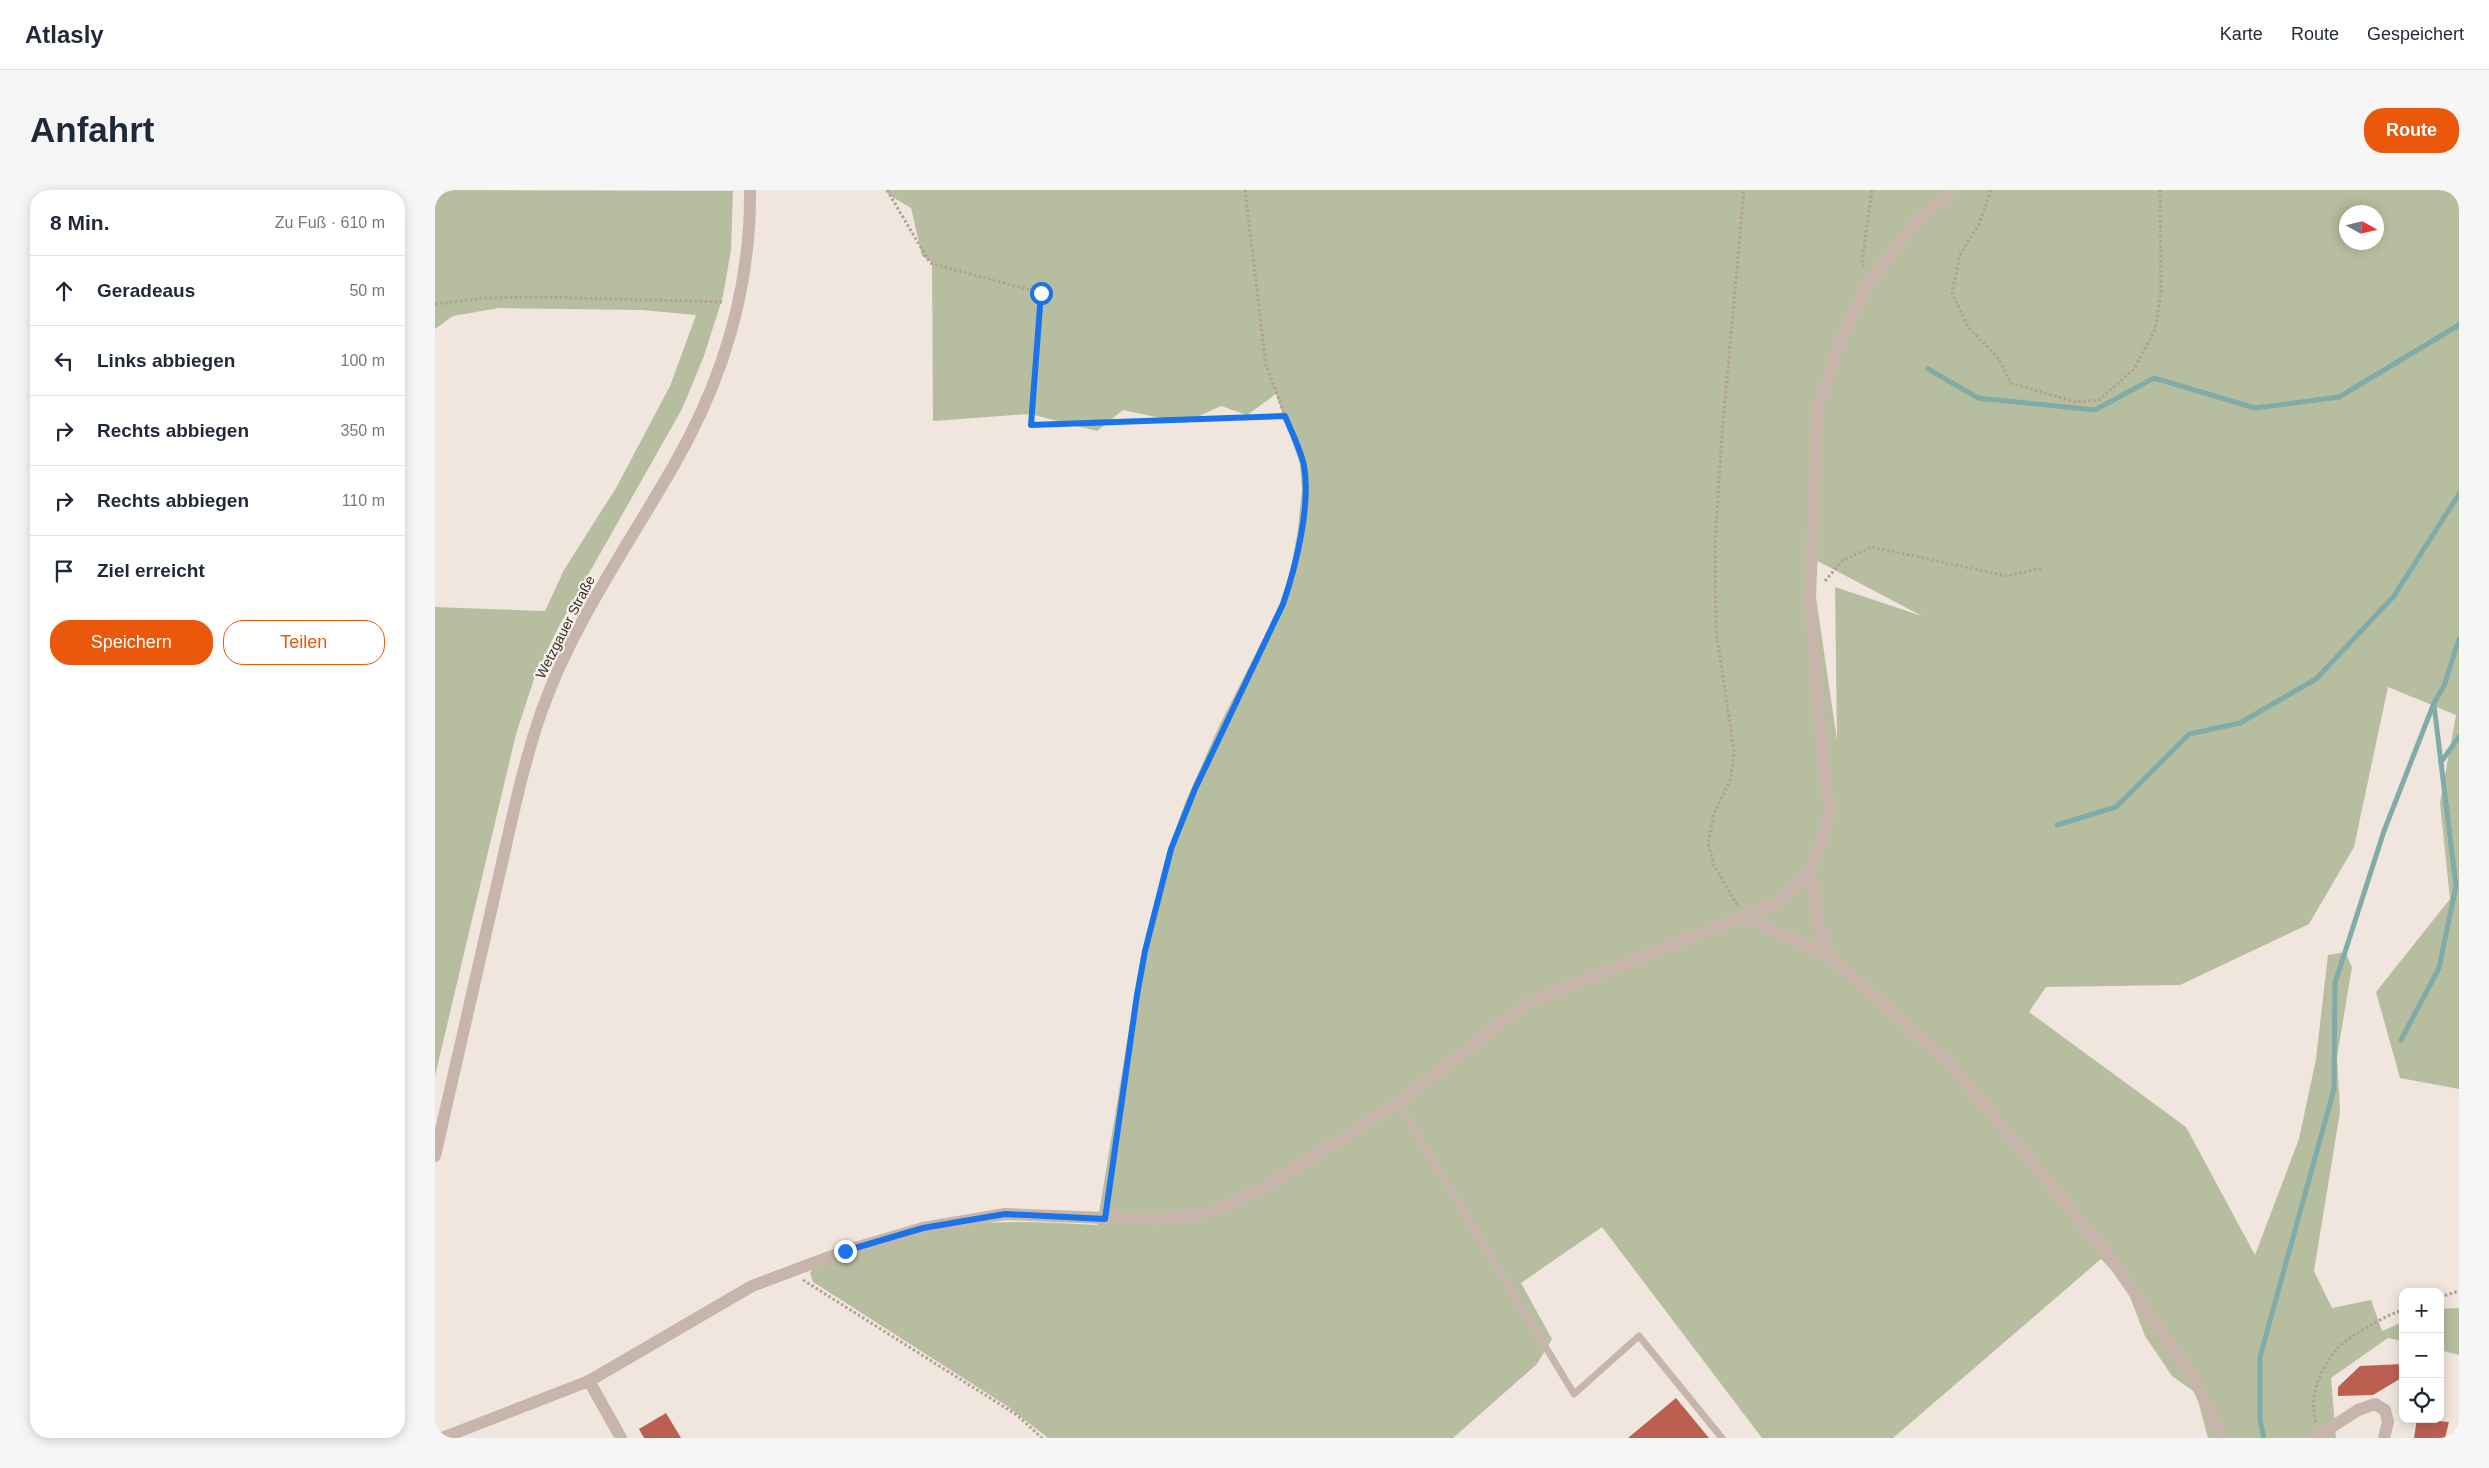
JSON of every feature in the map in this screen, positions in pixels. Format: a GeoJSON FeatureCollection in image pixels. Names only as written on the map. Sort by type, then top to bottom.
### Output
{"type":"FeatureCollection","features":[{"type":"Feature","properties":{"kind":"street","name":"Wetzgauer Straße"},"geometry":{"type":"LineString","coordinates":[[435,1156],[507,842],[542,711],[561,663],[581,622],[675,464],[696,422],[729,342],[740,302],[747,263],[750,190]]}},
{"type":"Feature","properties":{"kind":"street"},"geometry":{"type":"LineString","coordinates":[[442,1438],[589,1381],[752,1286],[845,1251],[923,1228],[1005,1214],[1158,1220],[1202,1214],[1229,1204],[1265,1187],[1398,1103],[1527,1002],[1779,902],[1811,870],[1830,814],[1821,742],[1809,598],[1817,411],[1840,341],[1867,285],[1914,224],[1952,190]]}},
{"type":"Feature","properties":{"kind":"street"},"geometry":{"type":"LineString","coordinates":[[1811,870],[1818,921],[1831,957]]}},
{"type":"Feature","properties":{"kind":"street"},"geometry":{"type":"LineString","coordinates":[[1743,916],[1831,957],[1951,1064],[2104,1249],[2193,1376],[2223,1438]]}},
{"type":"Feature","properties":{"kind":"street"},"geometry":{"type":"LineString","coordinates":[[589,1381],[621,1438]]}},
{"type":"Feature","properties":{"kind":"street"},"geometry":{"type":"LineString","coordinates":[[2318,1436],[2358,1410],[2375,1404],[2385,1410],[2388,1422],[2384,1438]]}},
{"type":"Feature","properties":{"kind":"lane"},"geometry":{"type":"LineString","coordinates":[[1398,1103],[1574,1394],[1639,1336],[1723,1438]]}},
{"type":"Feature","properties":{"kind":"path"},"geometry":{"type":"LineString","coordinates":[[887,190],[930,263],[1041,293],[1031,425],[1285,416]]}},
{"type":"Feature","properties":{"kind":"path"},"geometry":{"type":"LineString","coordinates":[[1105,1219],[1137,995],[1171,849],[1195,789],[1289,588],[1299,544],[1304,510],[1304,466],[1266,365],[1245,190]]}},
{"type":"Feature","properties":{"kind":"path"},"geometry":{"type":"LineString","coordinates":[[1743,916],[1714,865],[1708,843],[1715,813],[1731,778],[1735,750],[1716,631],[1715,544],[1722,434],[1744,190]]}},
{"type":"Feature","properties":{"kind":"path"},"geometry":{"type":"LineString","coordinates":[[1867,285],[1861,261],[1871,190]]}},
{"type":"Feature","properties":{"kind":"path"},"geometry":{"type":"LineString","coordinates":[[1991,190],[1979,224],[1960,256],[1953,293],[1969,328],[1998,358],[2011,383],[2075,402],[2099,400],[2134,369],[2155,330],[2161,292],[2160,190]]}},
{"type":"Feature","properties":{"kind":"path"},"geometry":{"type":"LineString","coordinates":[[435,304],[484,298],[531,297],[740,302]]}},
{"type":"Feature","properties":{"kind":"path"},"geometry":{"type":"LineString","coordinates":[[1809,598],[1843,560],[1872,547],[2007,576],[2042,568]]}},
{"type":"Feature","properties":{"kind":"path"},"geometry":{"type":"LineString","coordinates":[[797,1269],[804,1281],[1017,1415],[1042,1438]]}},
{"type":"Feature","properties":{"kind":"path"},"geometry":{"type":"LineString","coordinates":[[2444,1296],[2459,1291]]}},
{"type":"Feature","properties":{"kind":"path"},"geometry":{"type":"LineString","coordinates":[[2318,1436],[2311,1408],[2319,1376],[2337,1348],[2390,1314],[2399,1311]]}},
{"type":"Feature","properties":{"kind":"green space"},"geometry":{"type":"Polygon","coordinates":[[[435,190],[733,191],[731,250],[723,296],[704,356],[682,409],[558,628],[535,676],[516,734],[435,1076],[435,607],[545,611],[564,570],[616,488],[670,386],[696,315],[642,310],[499,308],[453,316],[435,329],[435,190]]]}},
{"type":"Feature","properties":{"kind":"green space"},"geometry":{"type":"Polygon","coordinates":[[[886,190],[2459,190],[2459,1089],[2400,1078],[2376,992],[2450,899],[2440,803],[2456,715],[2388,687],[2354,847],[2309,924],[2180,985],[2046,987],[2029,1012],[2186,1127],[2255,1255],[2299,1139],[2316,1059],[2328,955],[2345,952],[2352,967],[2337,1057],[2340,1112],[2314,1271],[2332,1308],[2371,1300],[2382,1331],[2399,1324],[2399,1340],[2388,1338],[2331,1378],[2336,1438],[2208,1438],[2196,1393],[2172,1376],[2145,1336],[2125,1284],[2101,1259],[1893,1438],[1762,1438],[1602,1227],[1521,1283],[1552,1339],[1537,1364],[1453,1438],[1048,1438],[1007,1406],[813,1282],[810,1273],[813,1268],[886,1244],[941,1229],[1012,1222],[1097,1225],[1137,981],[1168,851],[1185,803],[1219,726],[1277,612],[1290,574],[1298,529],[1302,489],[1300,464],[1276,394],[1247,415],[1221,406],[1184,423],[1123,410],[1097,431],[1030,414],[933,421],[932,262],[922,256],[911,208],[889,195],[886,190]],[[1810,557],[1837,740],[1835,587],[1922,616],[1810,557]]]}},
{"type":"Feature","properties":{"kind":"green space"},"geometry":{"type":"Polygon","coordinates":[[[2459,1308],[2459,1355],[2444,1351],[2444,1309],[2459,1308]]]}},
{"type":"Feature","properties":{"kind":"building"},"geometry":{"type":"Polygon","coordinates":[[[2399,1364],[2399,1379],[2373,1395],[2338,1396],[2338,1387],[2360,1366],[2399,1364]]]}},
{"type":"Feature","properties":{"kind":"building"},"geometry":{"type":"Polygon","coordinates":[[[1676,1398],[1709,1438],[1628,1438],[1676,1398]]]}},
{"type":"Feature","properties":{"kind":"building"},"geometry":{"type":"Polygon","coordinates":[[[666,1413],[681,1438],[644,1438],[639,1429],[666,1413]]]}},
{"type":"Feature","properties":{"kind":"building"},"geometry":{"type":"Polygon","coordinates":[[[2449,1422],[2445,1438],[2414,1438],[2416,1423],[2449,1422]]]}},
{"type":"Feature","properties":{"kind":"waterway"},"geometry":{"type":"LineString","coordinates":[[1928,369],[1978,398],[2095,410],[2154,378],[2255,408],[2339,397],[2459,325]]}},
{"type":"Feature","properties":{"kind":"waterway"},"geometry":{"type":"LineString","coordinates":[[2057,825],[2116,807],[2189,734],[2240,723],[2316,679],[2394,596],[2459,494]]}},
{"type":"Feature","properties":{"kind":"waterway"},"geometry":{"type":"LineString","coordinates":[[2264,1438],[2260,1420],[2260,1357],[2334,1089],[2335,983],[2384,831],[2434,703],[2444,686],[2459,639]]}},
{"type":"Feature","properties":{"kind":"waterway"},"geometry":{"type":"LineString","coordinates":[[2401,1040],[2439,968],[2456,886],[2434,705]]}},
{"type":"Feature","properties":{"kind":"waterway"},"geometry":{"type":"LineString","coordinates":[[2441,762],[2459,737]]}},
{"type":"Feature","properties":{"kind":"route"},"geometry":{"type":"LineString","coordinates":[[845,1251],[923,1228],[1005,1214],[1105,1219],[1137,995],[1145,951],[1171,849],[1195,789],[1283,604],[1292,579],[1304,510],[1304,466],[1285,416],[1031,425],[1041,293]]}}]}
